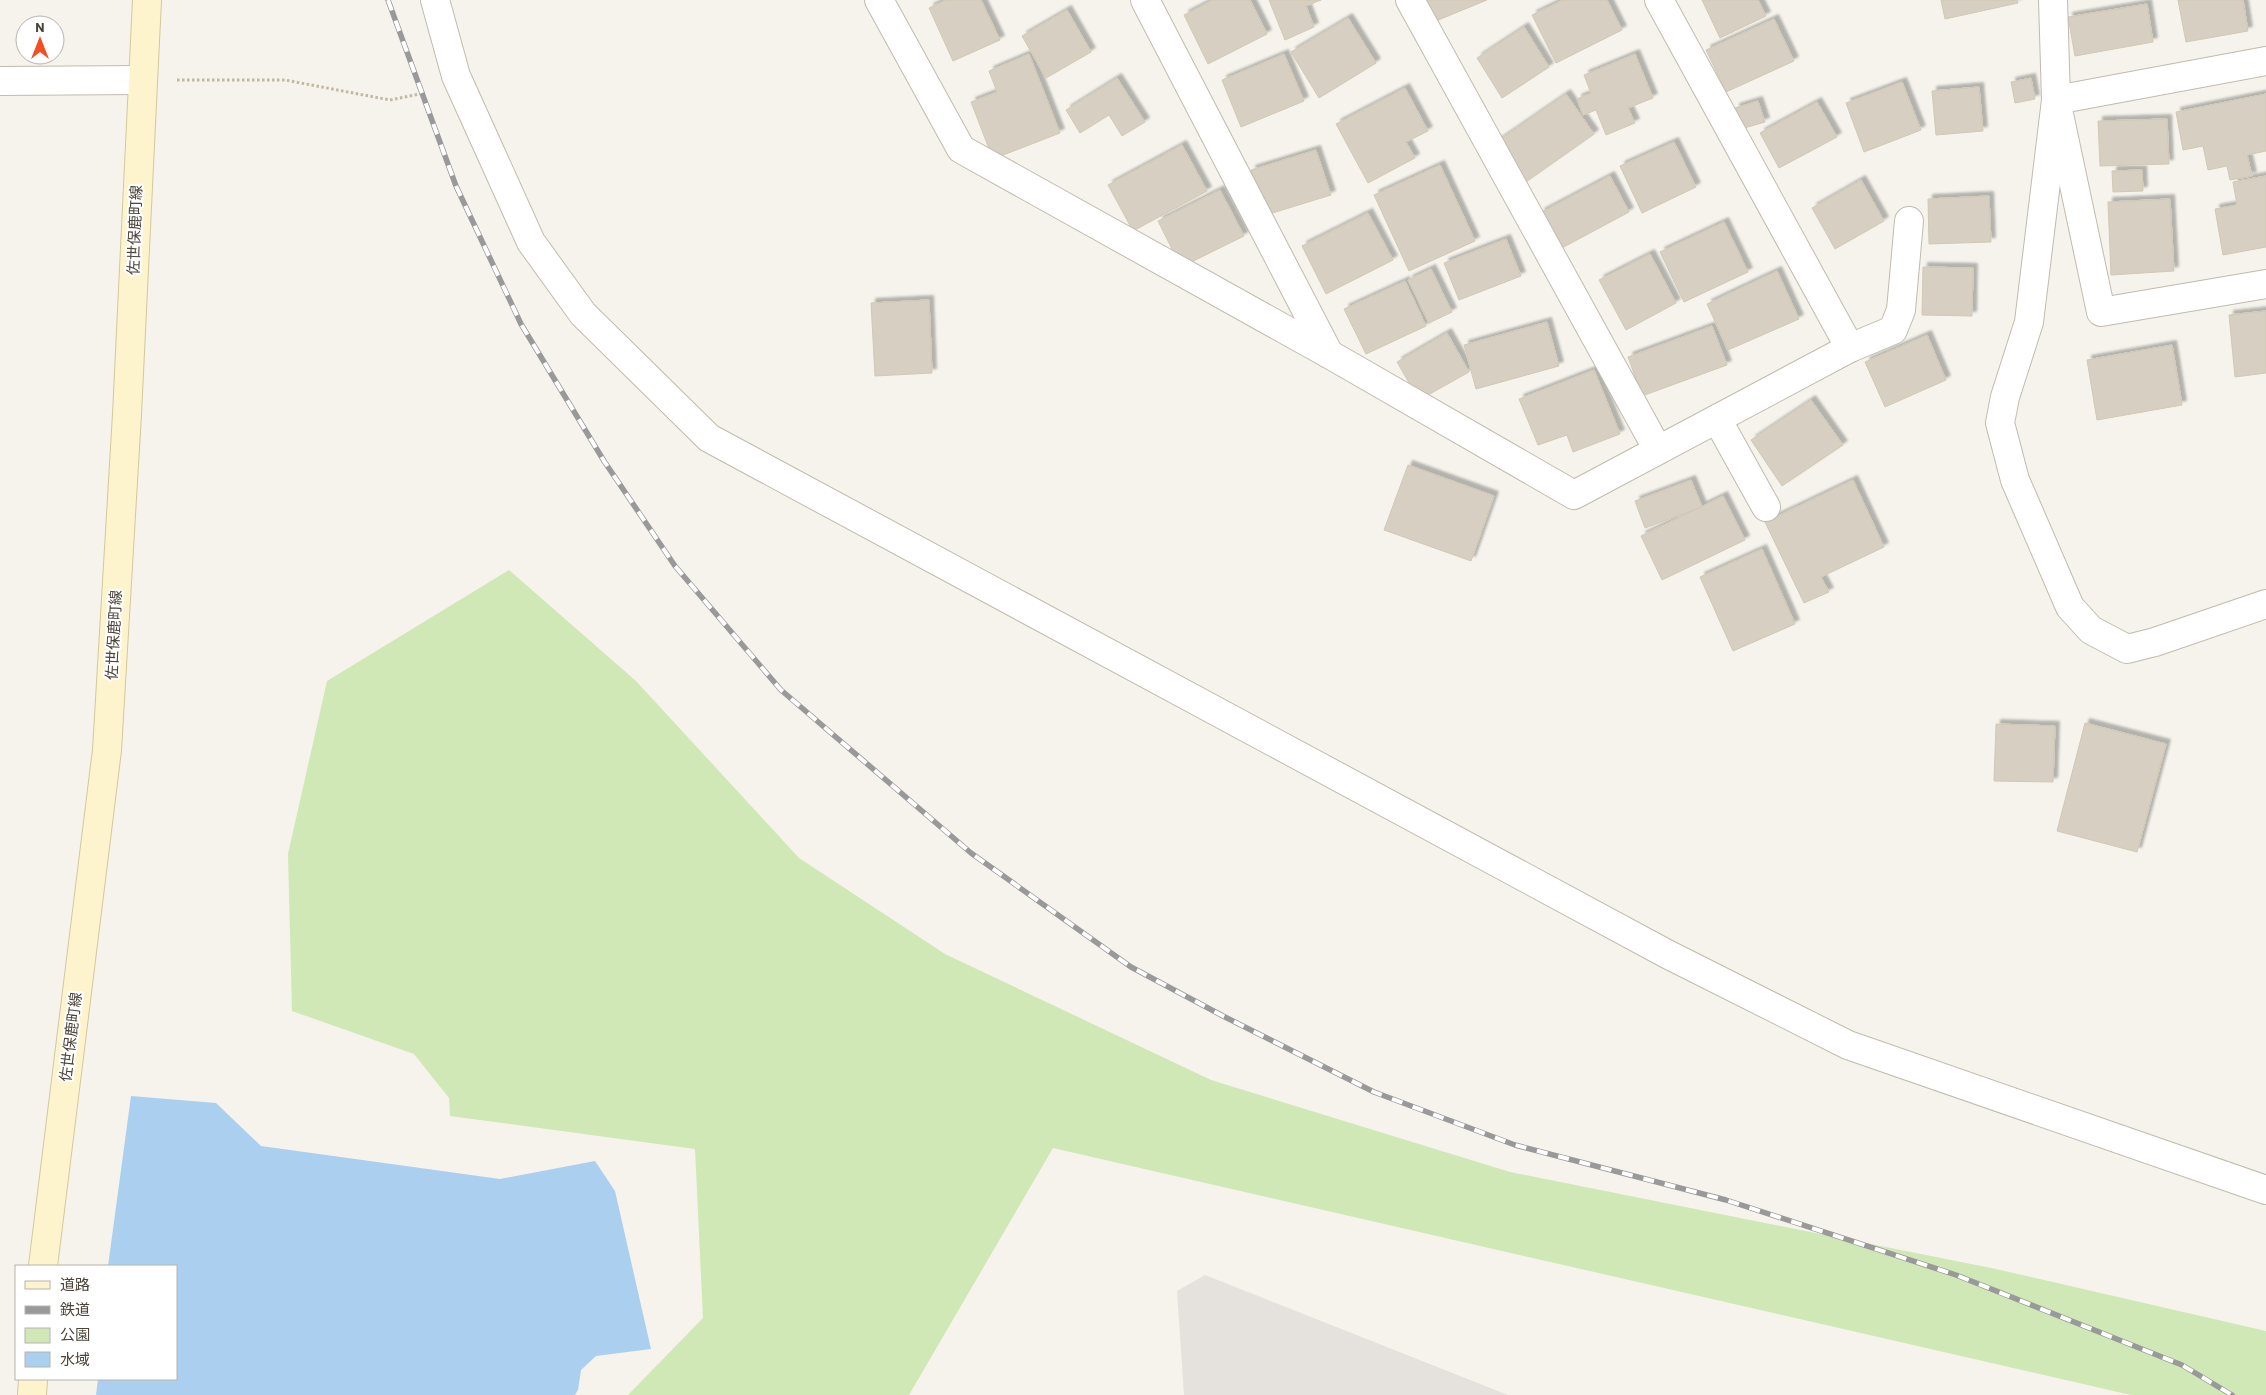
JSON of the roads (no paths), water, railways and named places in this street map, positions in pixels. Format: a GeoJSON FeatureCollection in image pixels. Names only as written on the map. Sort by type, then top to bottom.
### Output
{"type":"FeatureCollection","features":[{"type":"Feature","properties":{"kind":"main road","name":"佐世保鹿町線"},"geometry":{"type":"LineString","coordinates":[[43,1265],[107,750],[127,414],[141,80],[147,0]]}},
{"type":"Feature","properties":{"kind":"main road"},"geometry":{"type":"LineString","coordinates":[[32,1395],[33,1380]]}},
{"type":"Feature","properties":{"kind":"street"},"geometry":{"type":"LineString","coordinates":[[435,0],[456,76],[531,242],[583,314],[709,438],[1667,954],[1848,1045],[2266,1190]]}},
{"type":"Feature","properties":{"kind":"street"},"geometry":{"type":"LineString","coordinates":[[879,0],[961,148],[1329,354],[1574,495],[1850,348],[1893,330],[1901,310],[1909,221]]}},
{"type":"Feature","properties":{"kind":"street"},"geometry":{"type":"LineString","coordinates":[[1145,0],[1329,354]]}},
{"type":"Feature","properties":{"kind":"street"},"geometry":{"type":"LineString","coordinates":[[1410,0],[1658,450]]}},
{"type":"Feature","properties":{"kind":"street"},"geometry":{"type":"LineString","coordinates":[[1659,0],[1850,348]]}},
{"type":"Feature","properties":{"kind":"street"},"geometry":{"type":"LineString","coordinates":[[2053,0],[2056,100],[2029,322],[2005,397],[2000,423],[2015,480],[2070,607],[2091,630],[2127,649],[2155,642],[2266,604]]}},
{"type":"Feature","properties":{"kind":"street"},"geometry":{"type":"LineString","coordinates":[[2056,100],[2266,61]]}},
{"type":"Feature","properties":{"kind":"street"},"geometry":{"type":"LineString","coordinates":[[0,81],[141,80]]}},
{"type":"Feature","properties":{"kind":"street"},"geometry":{"type":"LineString","coordinates":[[2056,100],[2101,312],[2266,284]]}},
{"type":"Feature","properties":{"kind":"street"},"geometry":{"type":"LineString","coordinates":[[1717,419],[1766,507]]}},
{"type":"Feature","properties":{"kind":"water"},"geometry":{"type":"Polygon","coordinates":[[[131,1096],[216,1103],[261,1146],[500,1179],[595,1161],[615,1191],[651,1349],[596,1356],[581,1370],[578,1390],[575,1395],[96,1395],[98,1380],[178,1380],[178,1265],[108,1265],[131,1096]]]}},
{"type":"Feature","properties":{"kind":"railway"},"geometry":{"type":"LineString","coordinates":[[388,0],[456,186],[521,324],[604,461],[675,566],[781,690],[971,853],[1131,967],[1374,1092],[1515,1145],[1726,1200],[1956,1275],[2182,1365],[2232,1395]]}}]}
